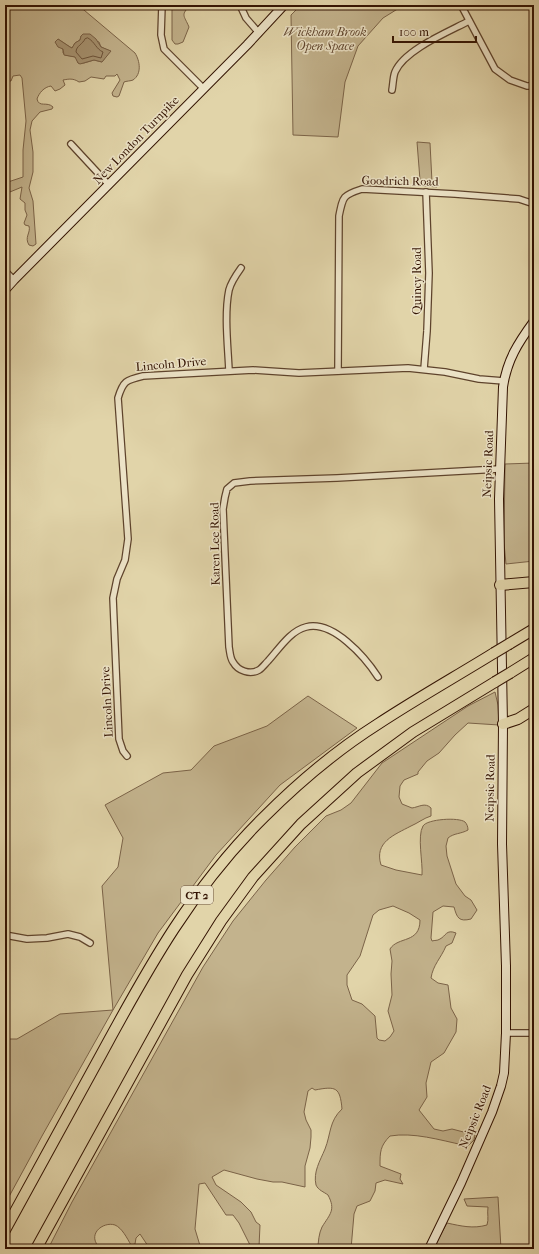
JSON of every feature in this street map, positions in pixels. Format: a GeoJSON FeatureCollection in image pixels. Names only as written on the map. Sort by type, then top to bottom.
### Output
{"type":"FeatureCollection","features":[{"type":"Feature","properties":{"kind":"highway"},"geometry":{"type":"LineString","coordinates":[[500,585],[534,582]]}},
{"type":"Feature","properties":{"kind":"highway","name":"CT 2"},"geometry":{"type":"LineString","coordinates":[[5,1230],[156,956],[191,903],[226,859],[278,803],[343,748],[377,724],[534,629]]}},
{"type":"Feature","properties":{"kind":"highway","name":"CT 2"},"geometry":{"type":"LineString","coordinates":[[36,1249],[196,960],[228,910],[256,874],[307,818],[357,773],[409,735],[534,658]]}},
{"type":"Feature","properties":{"kind":"highway"},"geometry":{"type":"LineString","coordinates":[[503,724],[518,719],[534,709]]}},
{"type":"Feature","properties":{"kind":"street"},"geometry":{"type":"LineString","coordinates":[[162,5],[161,35],[164,49],[203,88]]}},
{"type":"Feature","properties":{"kind":"street"},"geometry":{"type":"LineString","coordinates":[[240,5],[246,18],[259,33]]}},
{"type":"Feature","properties":{"kind":"street","name":"New London Turnpike"},"geometry":{"type":"LineString","coordinates":[[5,290],[259,33],[284,5]]}},
{"type":"Feature","properties":{"kind":"street"},"geometry":{"type":"LineString","coordinates":[[461,5],[495,70],[510,80],[527,86],[534,86]]}},
{"type":"Feature","properties":{"kind":"street"},"geometry":{"type":"LineString","coordinates":[[392,90],[395,72],[402,60],[411,52],[469,21]]}},
{"type":"Feature","properties":{"kind":"street"},"geometry":{"type":"LineString","coordinates":[[71,144],[109,185]]}},
{"type":"Feature","properties":{"kind":"street","name":"Goodrich Road"},"geometry":{"type":"LineString","coordinates":[[338,371],[339,216],[342,200],[348,194],[362,189],[426,192],[519,199],[534,204]]}},
{"type":"Feature","properties":{"kind":"street","name":"Quincy Road"},"geometry":{"type":"LineString","coordinates":[[424,370],[429,273],[426,192]]}},
{"type":"Feature","properties":{"kind":"street"},"geometry":{"type":"LineString","coordinates":[[229,371],[227,305],[230,289],[241,268]]}},
{"type":"Feature","properties":{"kind":"street"},"geometry":{"type":"LineString","coordinates":[[5,270],[14,280]]}},
{"type":"Feature","properties":{"kind":"street","name":"Neipsic Road"},"geometry":{"type":"LineString","coordinates":[[429,1249],[461,1183],[496,1102],[504,1073],[506,1033],[506,966],[502,844],[503,724],[499,469],[504,381],[514,350],[534,321]]}},
{"type":"Feature","properties":{"kind":"street","name":"Lincoln Drive"},"geometry":{"type":"LineString","coordinates":[[127,756],[123,751],[119,739],[113,598],[117,579],[125,560],[128,539],[118,398],[121,386],[128,379],[143,376],[253,370],[299,373],[408,368],[445,372],[479,379],[504,381]]}},
{"type":"Feature","properties":{"kind":"street","name":"Karen Lee Road"},"geometry":{"type":"LineString","coordinates":[[378,677],[368,662],[343,638],[323,627],[307,626],[295,632],[260,670],[249,673],[240,670],[233,662],[229,647],[223,509],[224,497],[227,489],[234,483],[250,481],[499,469]]}},
{"type":"Feature","properties":{"kind":"street"},"geometry":{"type":"LineString","coordinates":[[5,935],[27,939],[47,938],[68,934],[80,937],[90,943]]}},
{"type":"Feature","properties":{"kind":"street"},"geometry":{"type":"LineString","coordinates":[[506,1033],[534,1033]]}},
{"type":"Feature","properties":{"kind":"green space"},"geometry":{"type":"Polygon","coordinates":[[[5,5],[78,5],[135,53],[139,63],[138,74],[133,80],[124,82],[119,96],[117,97],[113,96],[112,93],[120,80],[117,74],[115,76],[106,76],[104,79],[91,77],[85,81],[79,82],[73,79],[63,80],[65,85],[60,89],[55,91],[51,86],[44,89],[39,95],[37,99],[38,102],[41,104],[51,105],[53,107],[52,109],[40,112],[32,121],[30,130],[33,152],[33,172],[29,188],[33,201],[36,244],[33,246],[29,245],[27,240],[29,226],[25,225],[24,223],[27,215],[25,203],[20,199],[22,187],[5,194],[5,183],[23,177],[23,150],[26,121],[22,78],[20,75],[13,76],[11,81],[9,81],[5,76],[5,5]],[[81,36],[80,40],[75,43],[72,48],[58,39],[63,53],[65,55],[76,57],[78,63],[94,60],[102,62],[110,51],[101,47],[99,42],[81,36]]]}},
{"type":"Feature","properties":{"kind":"green space"},"geometry":{"type":"Polygon","coordinates":[[[172,5],[191,5],[184,13],[189,27],[183,42],[178,44],[175,44],[172,40],[172,5]]]}},
{"type":"Feature","properties":{"kind":"green space","name":"Wickham Brook Open Space"},"geometry":{"type":"Polygon","coordinates":[[[301,5],[404,5],[383,18],[358,46],[345,82],[338,137],[293,135],[291,15],[301,5]]]}},
{"type":"Feature","properties":{"kind":"green space"},"geometry":{"type":"Polygon","coordinates":[[[417,142],[430,143],[432,182],[437,187],[414,185],[418,184],[420,180],[417,142]]]}},
{"type":"Feature","properties":{"kind":"green space"},"geometry":{"type":"Polygon","coordinates":[[[534,463],[534,561],[506,564],[504,543],[505,464],[534,463]]]}},
{"type":"Feature","properties":{"kind":"green space"},"geometry":{"type":"Polygon","coordinates":[[[495,692],[498,705],[499,725],[468,723],[439,753],[427,761],[418,774],[404,780],[400,786],[399,797],[402,804],[412,808],[424,805],[429,806],[431,808],[431,816],[387,840],[380,850],[380,857],[381,865],[396,870],[422,875],[420,836],[423,826],[436,820],[450,819],[462,820],[467,826],[468,830],[448,838],[446,846],[447,856],[456,884],[465,896],[471,900],[477,910],[471,919],[467,920],[459,918],[454,907],[443,906],[433,912],[432,941],[439,940],[448,932],[456,933],[452,943],[446,946],[433,969],[431,978],[438,983],[448,985],[451,1008],[457,1019],[456,1032],[444,1053],[431,1062],[426,1083],[427,1097],[419,1110],[434,1129],[443,1131],[452,1129],[475,1135],[474,1140],[468,1146],[417,1136],[390,1136],[384,1143],[381,1150],[380,1166],[401,1174],[400,1179],[403,1184],[385,1180],[376,1183],[375,1191],[370,1201],[357,1206],[354,1214],[351,1249],[318,1249],[321,1229],[330,1215],[332,1204],[328,1195],[317,1187],[315,1176],[327,1143],[332,1123],[342,1109],[340,1096],[336,1090],[328,1088],[315,1090],[312,1088],[308,1091],[304,1112],[311,1130],[310,1148],[305,1166],[305,1187],[257,1179],[224,1170],[212,1177],[216,1185],[241,1202],[251,1212],[256,1222],[260,1225],[259,1247],[250,1245],[239,1223],[233,1215],[226,1215],[205,1183],[199,1184],[195,1229],[201,1249],[150,1249],[140,1234],[136,1238],[135,1244],[131,1245],[120,1228],[110,1224],[101,1227],[95,1234],[97,1244],[101,1249],[48,1249],[72,1202],[203,967],[233,921],[295,847],[326,816],[341,810],[351,803],[382,763],[468,706],[495,692]],[[393,906],[379,910],[373,915],[360,956],[347,975],[347,985],[352,1000],[362,1004],[375,1016],[377,1038],[379,1040],[385,1041],[394,1031],[388,1011],[392,995],[392,961],[390,949],[398,942],[413,936],[419,928],[420,920],[393,906]]]}},
{"type":"Feature","properties":{"kind":"green space"},"geometry":{"type":"Polygon","coordinates":[[[308,696],[357,728],[280,785],[216,855],[158,933],[113,1010],[102,886],[118,867],[123,838],[105,805],[163,773],[191,770],[214,746],[267,726],[308,696]]]}},
{"type":"Feature","properties":{"kind":"green space"},"geometry":{"type":"Polygon","coordinates":[[[113,1010],[5,1204],[5,1039],[17,1039],[60,1014],[113,1010]]]}},
{"type":"Feature","properties":{"kind":"green space"},"geometry":{"type":"Polygon","coordinates":[[[498,1197],[501,1249],[433,1249],[447,1223],[472,1227],[487,1225],[488,1207],[467,1206],[464,1199],[498,1197]]]}},
{"type":"Feature","properties":{"kind":"water"},"geometry":{"type":"Polygon","coordinates":[[[83,34],[90,34],[96,39],[101,47],[111,51],[102,62],[94,60],[80,64],[75,57],[64,55],[63,49],[58,47],[55,42],[58,39],[72,48],[75,43],[80,40],[83,34]]]}}]}
